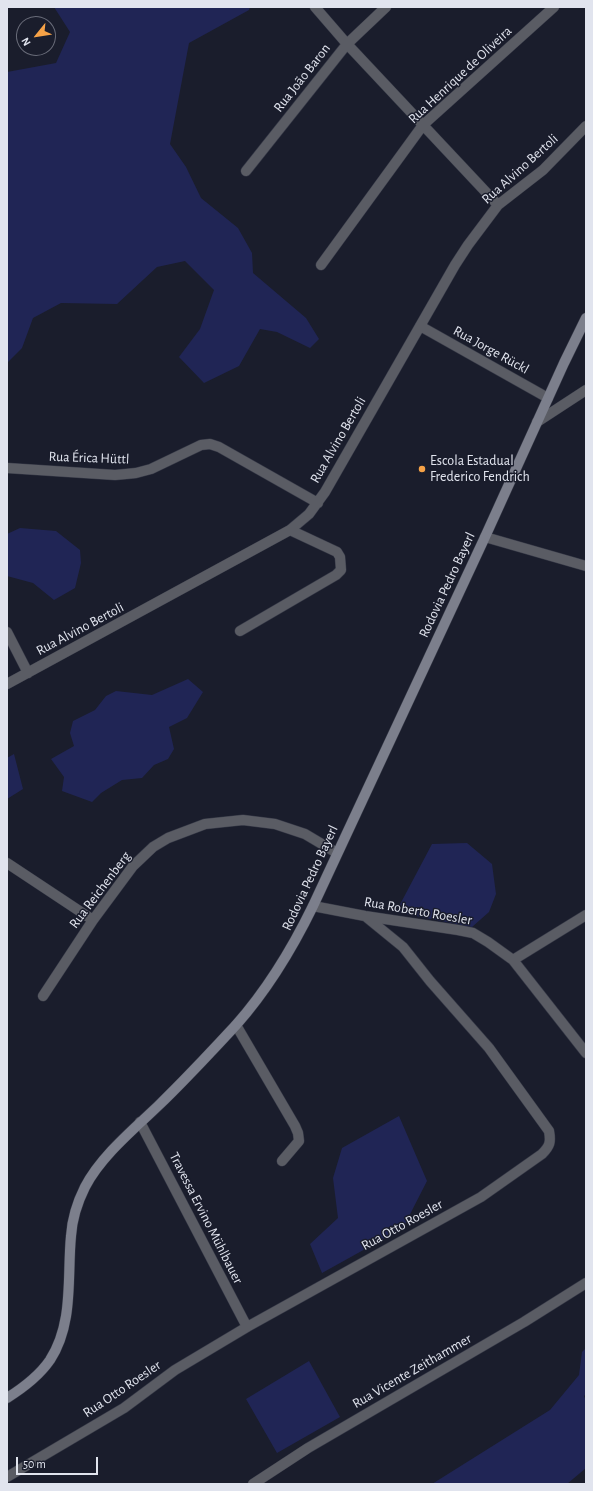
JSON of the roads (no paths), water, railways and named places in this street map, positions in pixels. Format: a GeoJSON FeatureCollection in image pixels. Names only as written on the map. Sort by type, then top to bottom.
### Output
{"type":"FeatureCollection","features":[{"type":"Feature","properties":{"kind":"main road","name":"Rodovia Pedro Bayerl"},"geometry":{"type":"LineString","coordinates":[[7,1398],[34,1378],[50,1360],[63,1329],[70,1284],[71,1235],[82,1195],[90,1178],[140,1122],[236,1026],[284,962],[313,906],[586,318]]}},
{"type":"Feature","properties":{"kind":"street"},"geometry":{"type":"LineString","coordinates":[[315,7],[347,44],[498,205]]}},
{"type":"Feature","properties":{"kind":"street","name":"Rua João Baron"},"geometry":{"type":"LineString","coordinates":[[246,171],[347,44],[386,7]]}},
{"type":"Feature","properties":{"kind":"street","name":"Rua Henrique de Oliveira"},"geometry":{"type":"LineString","coordinates":[[321,265],[423,125],[554,7]]}},
{"type":"Feature","properties":{"kind":"street","name":"Rua Alvino Bertoli"},"geometry":{"type":"LineString","coordinates":[[7,684],[290,530],[309,514],[318,503],[468,245],[498,205],[543,170],[586,126]]}},
{"type":"Feature","properties":{"kind":"street","name":"Rua Jorge Rückl"},"geometry":{"type":"LineString","coordinates":[[420,326],[548,398]]}},
{"type":"Feature","properties":{"kind":"street"},"geometry":{"type":"LineString","coordinates":[[537,422],[586,390]]}},
{"type":"Feature","properties":{"kind":"street","name":"Rua Érica Hüttl"},"geometry":{"type":"LineString","coordinates":[[7,468],[115,475],[136,473],[151,469],[192,448],[210,444],[219,447],[318,503]]}},
{"type":"Feature","properties":{"kind":"street"},"geometry":{"type":"LineString","coordinates":[[240,631],[336,576],[341,570],[340,557],[337,552],[290,530]]}},
{"type":"Feature","properties":{"kind":"street"},"geometry":{"type":"LineString","coordinates":[[485,537],[586,566]]}},
{"type":"Feature","properties":{"kind":"street"},"geometry":{"type":"LineString","coordinates":[[7,632],[28,673]]}},
{"type":"Feature","properties":{"kind":"street","name":"Rua Reichenberg"},"geometry":{"type":"LineString","coordinates":[[42,996],[93,920],[133,866],[153,847],[168,838],[204,824],[243,820],[275,824],[305,834],[337,853]]}},
{"type":"Feature","properties":{"kind":"street"},"geometry":{"type":"LineString","coordinates":[[7,863],[93,920]]}},
{"type":"Feature","properties":{"kind":"street","name":"Rua Roberto Roesler"},"geometry":{"type":"LineString","coordinates":[[313,906],[365,916],[473,933],[513,960],[586,1054]]}},
{"type":"Feature","properties":{"kind":"street"},"geometry":{"type":"LineString","coordinates":[[513,960],[586,915]]}},
{"type":"Feature","properties":{"kind":"street","name":"Rua Otto Roesler"},"geometry":{"type":"LineString","coordinates":[[7,1477],[124,1408],[175,1370],[247,1327],[481,1197],[542,1154],[549,1147],[551,1139],[549,1131],[489,1048],[430,981],[403,947],[365,916]]}},
{"type":"Feature","properties":{"kind":"street"},"geometry":{"type":"LineString","coordinates":[[236,1026],[298,1133],[299,1141],[282,1161]]}},
{"type":"Feature","properties":{"kind":"street","name":"Travessa Ervino Mühlbauer"},"geometry":{"type":"LineString","coordinates":[[140,1122],[247,1327]]}},
{"type":"Feature","properties":{"kind":"street","name":"Rua Vicente Zeithammer"},"geometry":{"type":"LineString","coordinates":[[254,1484],[308,1448],[524,1322],[586,1283]]}},
{"type":"Feature","properties":{"kind":"place","name":"Escola Estadual Frederico Fendrich"},"geometry":{"type":"Point","coordinates":[422,469]}}]}
